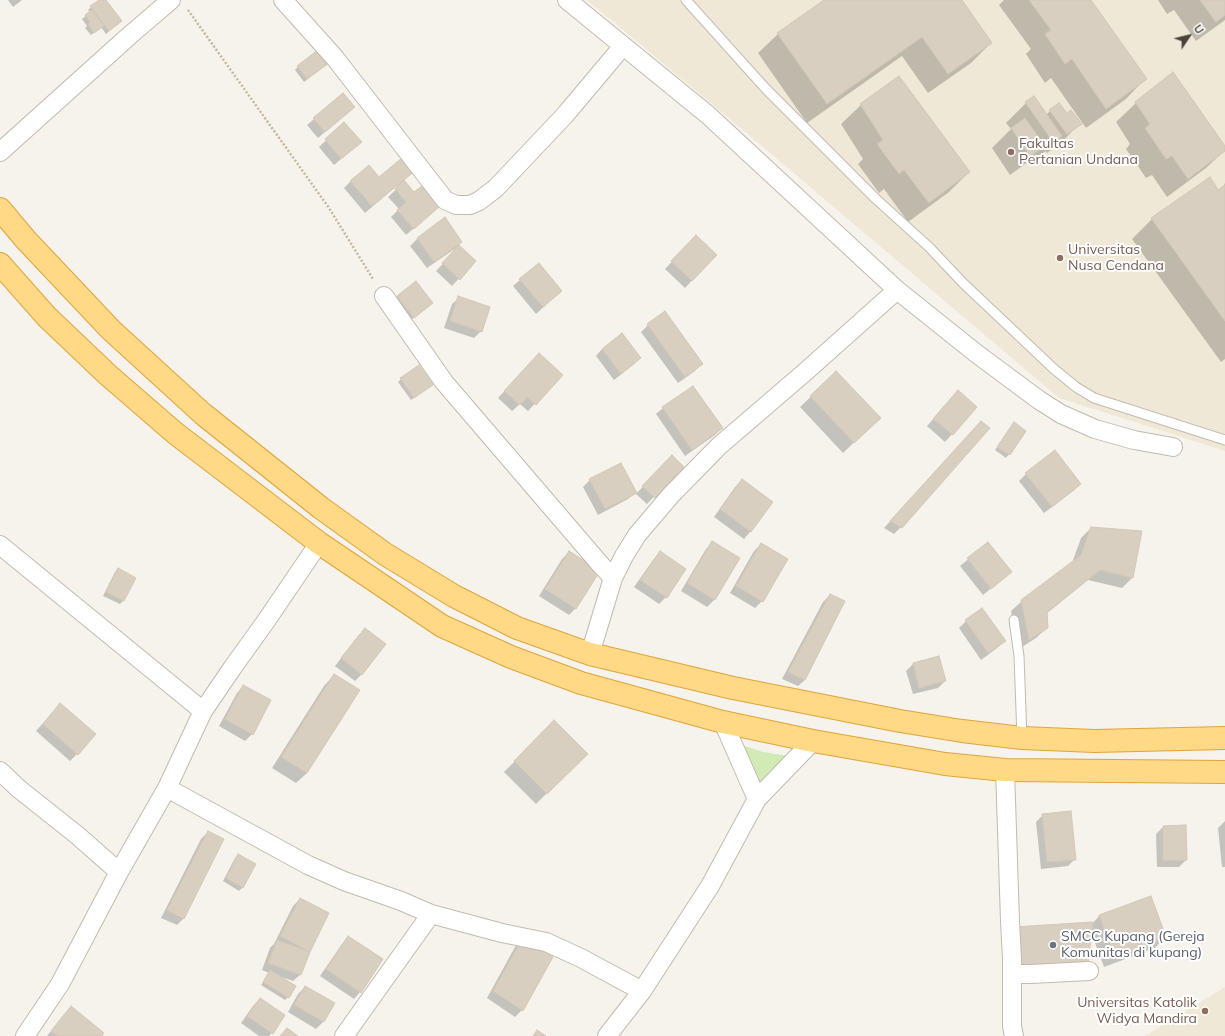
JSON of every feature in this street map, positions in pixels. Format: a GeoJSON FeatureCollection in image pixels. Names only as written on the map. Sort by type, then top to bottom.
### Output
{"type":"FeatureCollection","features":[{"type":"Feature","properties":{"kind":"highway"},"geometry":{"type":"LineString","coordinates":[[0,209],[26,240],[111,330],[202,414],[321,508],[385,554],[454,596],[518,628],[590,654],[734,688],[900,721],[962,731],[1022,738],[1094,741],[1225,738]]}},
{"type":"Feature","properties":{"kind":"highway"},"geometry":{"type":"LineString","coordinates":[[0,264],[47,317],[108,375],[175,433],[319,543],[442,626],[511,657],[581,683],[723,722],[813,742],[945,764],[1005,770],[1225,772]]}},
{"type":"Feature","properties":{"kind":"highway"},"geometry":{"type":"LineString","coordinates":[[1094,741],[1094,770]]}},
{"type":"Feature","properties":{"kind":"street"},"geometry":{"type":"LineString","coordinates":[[283,0],[335,58],[445,200],[456,205],[470,205],[479,201],[496,188],[564,114],[623,46]]}},
{"type":"Feature","properties":{"kind":"street"},"geometry":{"type":"LineString","coordinates":[[567,0],[708,115],[897,290],[1039,400],[1061,414],[1095,429],[1134,440],[1173,447]]}},
{"type":"Feature","properties":{"kind":"street"},"geometry":{"type":"LineString","coordinates":[[0,152],[129,36],[178,3]]}},
{"type":"Feature","properties":{"kind":"street"},"geometry":{"type":"LineString","coordinates":[[590,654],[613,578],[624,556],[637,535],[671,494],[719,446],[897,290]]}},
{"type":"Feature","properties":{"kind":"street"},"geometry":{"type":"LineString","coordinates":[[384,296],[444,382],[613,578]]}},
{"type":"Feature","properties":{"kind":"street"},"geometry":{"type":"LineString","coordinates":[[25,1036],[60,984],[119,872],[167,788],[203,711],[319,543]]}},
{"type":"Feature","properties":{"kind":"street"},"geometry":{"type":"LineString","coordinates":[[0,545],[203,711]]}},
{"type":"Feature","properties":{"kind":"street"},"geometry":{"type":"LineString","coordinates":[[723,722],[757,799]]}},
{"type":"Feature","properties":{"kind":"street"},"geometry":{"type":"LineString","coordinates":[[607,1036],[642,991],[710,886],[757,799],[813,742]]}},
{"type":"Feature","properties":{"kind":"street"},"geometry":{"type":"LineString","coordinates":[[1005,770],[1013,974],[1012,1026],[1014,1036]]}},
{"type":"Feature","properties":{"kind":"street"},"geometry":{"type":"LineString","coordinates":[[0,771],[18,789],[77,835],[119,872]]}},
{"type":"Feature","properties":{"kind":"street"},"geometry":{"type":"LineString","coordinates":[[167,788],[308,865],[344,881],[401,901],[431,914],[502,933],[546,942],[581,958],[642,991]]}},
{"type":"Feature","properties":{"kind":"street"},"geometry":{"type":"LineString","coordinates":[[344,1036],[431,914]]}},
{"type":"Feature","properties":{"kind":"street"},"geometry":{"type":"LineString","coordinates":[[1013,974],[1088,971]]}},
{"type":"Feature","properties":{"kind":"lane"},"geometry":{"type":"LineString","coordinates":[[686,0],[766,89],[876,199],[929,247],[963,283],[1054,369],[1076,387],[1094,398],[1225,440]]}},
{"type":"Feature","properties":{"kind":"lane"},"geometry":{"type":"LineString","coordinates":[[1014,620],[1019,656],[1022,738]]}},
{"type":"Feature","properties":{"kind":"path"},"geometry":{"type":"LineString","coordinates":[[178,3],[329,208],[384,296]]}},
{"type":"Feature","properties":{"kind":"shaded area","name":"Universitas Nusa Cendana"},"geometry":{"type":"Polygon","coordinates":[[[587,0],[1225,0],[1225,451],[1059,398],[730,119],[587,0]]]}},
{"type":"Feature","properties":{"kind":"shaded area","name":"Universitas Katolik Widya Mandira"},"geometry":{"type":"Polygon","coordinates":[[[1225,987],[1225,1036],[1145,1036],[1225,987]]]}},
{"type":"Feature","properties":{"kind":"green space"},"geometry":{"type":"Polygon","coordinates":[[[742,745],[763,752],[789,756],[755,793],[742,745]]]}},
{"type":"Feature","properties":{"kind":"building"},"geometry":{"type":"Polygon","coordinates":[[[99,0],[106,0],[122,21],[109,31],[90,6],[99,0]]]}},
{"type":"Feature","properties":{"kind":"building"},"geometry":{"type":"Polygon","coordinates":[[[824,0],[962,0],[992,43],[948,74],[922,37],[827,104],[777,33],[824,0]]]}},
{"type":"Feature","properties":{"kind":"building"},"geometry":{"type":"Polygon","coordinates":[[[1029,0],[1091,0],[1147,79],[1106,109],[1072,59],[1065,64],[1045,34],[1051,30],[1029,0]]]}},
{"type":"Feature","properties":{"kind":"building"},"geometry":{"type":"Polygon","coordinates":[[[1200,0],[1225,0],[1225,15],[1216,22],[1200,0]]]}},
{"type":"Feature","properties":{"kind":"building"},"geometry":{"type":"Polygon","coordinates":[[[92,10],[104,26],[94,33],[88,24],[90,22],[85,15],[92,10]]]}},
{"type":"Feature","properties":{"kind":"building"},"geometry":{"type":"Polygon","coordinates":[[[323,46],[333,60],[307,79],[297,66],[323,46]]]}},
{"type":"Feature","properties":{"kind":"building"},"geometry":{"type":"Polygon","coordinates":[[[1173,72],[1225,146],[1225,151],[1188,179],[1172,156],[1166,159],[1145,128],[1150,124],[1135,102],[1173,72]]]}},
{"type":"Feature","properties":{"kind":"building"},"geometry":{"type":"Polygon","coordinates":[[[899,76],[970,172],[929,203],[904,170],[899,174],[877,144],[883,140],[860,104],[899,76]]]}},
{"type":"Feature","properties":{"kind":"building"},"geometry":{"type":"Polygon","coordinates":[[[343,93],[355,107],[325,132],[313,118],[343,93]]]}},
{"type":"Feature","properties":{"kind":"building"},"geometry":{"type":"Polygon","coordinates":[[[1034,96],[1062,136],[1053,142],[1025,102],[1034,96]]]}},
{"type":"Feature","properties":{"kind":"building"},"geometry":{"type":"Polygon","coordinates":[[[1059,103],[1067,113],[1071,110],[1082,124],[1067,134],[1049,110],[1059,103]]]}},
{"type":"Feature","properties":{"kind":"building"},"geometry":{"type":"Polygon","coordinates":[[[1025,118],[1045,146],[1030,156],[1011,128],[1025,118]]]}},
{"type":"Feature","properties":{"kind":"building"},"geometry":{"type":"Polygon","coordinates":[[[344,122],[362,142],[341,159],[325,139],[344,122]]]}},
{"type":"Feature","properties":{"kind":"building"},"geometry":{"type":"Polygon","coordinates":[[[403,157],[415,171],[372,206],[350,181],[369,165],[379,177],[403,157]]]}},
{"type":"Feature","properties":{"kind":"building"},"geometry":{"type":"Polygon","coordinates":[[[1210,177],[1218,190],[1225,185],[1225,321],[1151,218],[1210,177]]]}},
{"type":"Feature","properties":{"kind":"building"},"geometry":{"type":"Polygon","coordinates":[[[404,180],[414,192],[422,186],[440,206],[414,229],[397,210],[406,202],[395,189],[404,180]]]}},
{"type":"Feature","properties":{"kind":"building"},"geometry":{"type":"Polygon","coordinates":[[[445,217],[462,242],[434,262],[417,238],[445,217]]]}},
{"type":"Feature","properties":{"kind":"building"},"geometry":{"type":"Polygon","coordinates":[[[696,235],[717,255],[692,281],[671,261],[696,235]]]}},
{"type":"Feature","properties":{"kind":"building"},"geometry":{"type":"Polygon","coordinates":[[[459,245],[476,261],[460,280],[442,263],[459,245]]]}},
{"type":"Feature","properties":{"kind":"building"},"geometry":{"type":"Polygon","coordinates":[[[539,263],[562,291],[543,307],[519,279],[539,263]]]}},
{"type":"Feature","properties":{"kind":"building"},"geometry":{"type":"Polygon","coordinates":[[[416,281],[433,303],[414,318],[397,296],[416,281]]]}},
{"type":"Feature","properties":{"kind":"building"},"geometry":{"type":"Polygon","coordinates":[[[458,296],[490,307],[482,332],[450,321],[458,296]]]}},
{"type":"Feature","properties":{"kind":"building"},"geometry":{"type":"Polygon","coordinates":[[[665,311],[703,364],[685,377],[647,324],[665,311]]]}},
{"type":"Feature","properties":{"kind":"building"},"geometry":{"type":"Polygon","coordinates":[[[622,333],[641,358],[621,374],[602,349],[622,333]]]}},
{"type":"Feature","properties":{"kind":"building"},"geometry":{"type":"Polygon","coordinates":[[[539,353],[563,375],[536,405],[527,397],[520,405],[504,391],[539,353]]]}},
{"type":"Feature","properties":{"kind":"building"},"geometry":{"type":"Polygon","coordinates":[[[419,365],[433,385],[414,398],[400,378],[419,365]]]}},
{"type":"Feature","properties":{"kind":"building"},"geometry":{"type":"Polygon","coordinates":[[[836,371],[881,418],[854,443],[810,396],[836,371]]]}},
{"type":"Feature","properties":{"kind":"building"},"geometry":{"type":"Polygon","coordinates":[[[693,386],[723,428],[692,450],[662,407],[693,386]]]}},
{"type":"Feature","properties":{"kind":"building"},"geometry":{"type":"Polygon","coordinates":[[[958,390],[977,407],[953,435],[933,419],[958,390]]]}},
{"type":"Feature","properties":{"kind":"building"},"geometry":{"type":"Polygon","coordinates":[[[981,421],[990,428],[902,528],[890,521],[981,421]]]}},
{"type":"Feature","properties":{"kind":"building"},"geometry":{"type":"Polygon","coordinates":[[[1014,422],[1026,431],[1010,455],[997,447],[1014,422]]]}},
{"type":"Feature","properties":{"kind":"building"},"geometry":{"type":"Polygon","coordinates":[[[1055,450],[1081,484],[1052,507],[1025,473],[1055,450]]]}},
{"type":"Feature","properties":{"kind":"building"},"geometry":{"type":"Polygon","coordinates":[[[672,455],[684,467],[655,498],[642,486],[672,455]]]}},
{"type":"Feature","properties":{"kind":"building"},"geometry":{"type":"Polygon","coordinates":[[[621,463],[637,493],[605,509],[589,479],[621,463]]]}},
{"type":"Feature","properties":{"kind":"building"},"geometry":{"type":"Polygon","coordinates":[[[742,479],[773,502],[751,532],[720,509],[742,479]]]}},
{"type":"Feature","properties":{"kind":"building"},"geometry":{"type":"Polygon","coordinates":[[[1091,527],[1142,531],[1133,578],[1100,570],[1047,612],[1048,628],[1029,640],[1021,600],[1081,555],[1091,527]]]}},
{"type":"Feature","properties":{"kind":"building"},"geometry":{"type":"Polygon","coordinates":[[[712,541],[740,558],[715,600],[687,583],[712,541]]]}},
{"type":"Feature","properties":{"kind":"building"},"geometry":{"type":"Polygon","coordinates":[[[988,542],[1012,572],[991,589],[967,558],[988,542]]]}},
{"type":"Feature","properties":{"kind":"building"},"geometry":{"type":"Polygon","coordinates":[[[761,543],[788,559],[763,602],[736,586],[761,543]]]}},
{"type":"Feature","properties":{"kind":"building"},"geometry":{"type":"Polygon","coordinates":[[[569,551],[600,571],[576,609],[545,589],[569,551]]]}},
{"type":"Feature","properties":{"kind":"building"},"geometry":{"type":"Polygon","coordinates":[[[660,551],[686,569],[667,598],[640,580],[660,551]]]}},
{"type":"Feature","properties":{"kind":"building"},"geometry":{"type":"Polygon","coordinates":[[[118,568],[136,578],[124,601],[106,592],[118,568]]]}},
{"type":"Feature","properties":{"kind":"building"},"geometry":{"type":"Polygon","coordinates":[[[830,594],[845,601],[805,680],[788,672],[830,594]]]}},
{"type":"Feature","properties":{"kind":"building"},"geometry":{"type":"Polygon","coordinates":[[[982,608],[1006,641],[988,653],[965,620],[982,608]]]}},
{"type":"Feature","properties":{"kind":"building"},"geometry":{"type":"Polygon","coordinates":[[[365,628],[386,644],[362,675],[341,658],[365,628]]]}},
{"type":"Feature","properties":{"kind":"building"},"geometry":{"type":"Polygon","coordinates":[[[939,656],[946,681],[919,688],[913,663],[939,656]]]}},
{"type":"Feature","properties":{"kind":"building"},"geometry":{"type":"Polygon","coordinates":[[[334,674],[360,690],[307,773],[281,757],[334,674]]]}},
{"type":"Feature","properties":{"kind":"building"},"geometry":{"type":"Polygon","coordinates":[[[243,685],[271,700],[253,735],[225,719],[243,685]]]}},
{"type":"Feature","properties":{"kind":"building"},"geometry":{"type":"Polygon","coordinates":[[[60,703],[96,734],[78,755],[43,724],[60,703]]]}},
{"type":"Feature","properties":{"kind":"building"},"geometry":{"type":"Polygon","coordinates":[[[554,720],[588,754],[547,794],[514,761],[554,720]]]}},
{"type":"Feature","properties":{"kind":"building"},"geometry":{"type":"Polygon","coordinates":[[[1071,811],[1076,860],[1047,862],[1042,814],[1071,811]]]}},
{"type":"Feature","properties":{"kind":"building"},"geometry":{"type":"Polygon","coordinates":[[[1186,825],[1187,860],[1163,861],[1163,826],[1186,825]]]}},
{"type":"Feature","properties":{"kind":"building"},"geometry":{"type":"Polygon","coordinates":[[[208,831],[224,839],[184,919],[167,910],[208,831]]]}},
{"type":"Feature","properties":{"kind":"building"},"geometry":{"type":"Polygon","coordinates":[[[238,854],[256,864],[243,888],[226,878],[238,854]]]}},
{"type":"Feature","properties":{"kind":"building"},"geometry":{"type":"Polygon","coordinates":[[[1151,896],[1166,937],[1114,957],[1099,915],[1151,896]]]}},
{"type":"Feature","properties":{"kind":"building"},"geometry":{"type":"Polygon","coordinates":[[[300,898],[329,913],[310,952],[280,936],[300,898]]]}},
{"type":"Feature","properties":{"kind":"building","name":"SMCC Kupang (Gereja Komunitas di kupang)"},"geometry":{"type":"Polygon","coordinates":[[[1093,922],[1088,963],[1017,967],[1014,927],[1093,922]]]}},
{"type":"Feature","properties":{"kind":"building"},"geometry":{"type":"Polygon","coordinates":[[[348,936],[383,959],[361,993],[326,969],[348,936]]]}},
{"type":"Feature","properties":{"kind":"building"},"geometry":{"type":"Polygon","coordinates":[[[522,939],[553,957],[523,1011],[493,991],[522,939]]]}},
{"type":"Feature","properties":{"kind":"building"},"geometry":{"type":"Polygon","coordinates":[[[277,940],[310,952],[301,975],[268,963],[277,940]]]}},
{"type":"Feature","properties":{"kind":"building"},"geometry":{"type":"Polygon","coordinates":[[[270,970],[296,986],[289,998],[263,982],[270,970]]]}},
{"type":"Feature","properties":{"kind":"building"},"geometry":{"type":"Polygon","coordinates":[[[305,986],[335,1003],[324,1022],[294,1005],[305,986]]]}},
{"type":"Feature","properties":{"kind":"building"},"geometry":{"type":"Polygon","coordinates":[[[260,998],[285,1015],[273,1034],[247,1016],[260,998]]]}},
{"type":"Feature","properties":{"kind":"building"},"geometry":{"type":"Polygon","coordinates":[[[71,1006],[104,1033],[102,1036],[57,1036],[51,1031],[71,1006]]]}},
{"type":"Feature","properties":{"kind":"building"},"geometry":{"type":"Polygon","coordinates":[[[287,1028],[298,1036],[280,1036],[287,1028]]]}},
{"type":"Feature","properties":{"kind":"building"},"geometry":{"type":"Polygon","coordinates":[[[537,1030],[546,1036],[533,1036],[537,1030]]]}},
{"type":"Feature","properties":{"kind":"place","name":"Fakultas Pertanian Undana"},"geometry":{"type":"Point","coordinates":[1011,152]}},
{"type":"Feature","properties":{"kind":"place","name":"Universitas Nusa Cendana"},"geometry":{"type":"Point","coordinates":[1060,258]}},
{"type":"Feature","properties":{"kind":"place","name":"SMCC Kupang (Gereja Komunitas di kupang)"},"geometry":{"type":"Point","coordinates":[1053,945]}},
{"type":"Feature","properties":{"kind":"place","name":"Universitas Katolik Widya Mandira"},"geometry":{"type":"Point","coordinates":[1205,1011]}}]}
